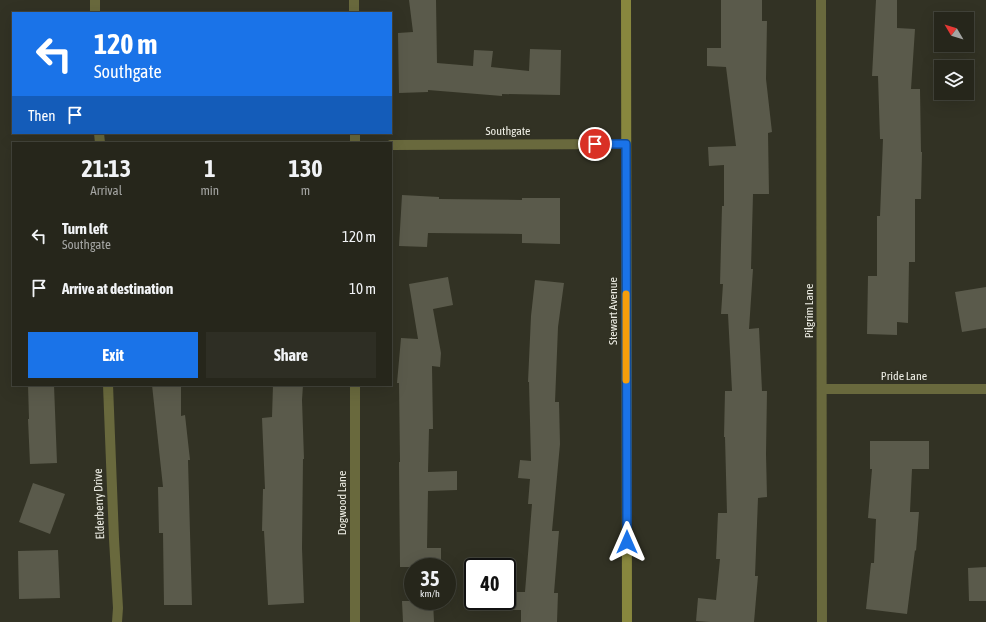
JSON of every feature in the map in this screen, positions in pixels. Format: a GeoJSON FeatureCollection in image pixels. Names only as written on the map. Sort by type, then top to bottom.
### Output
{"type":"FeatureCollection","features":[{"type":"Feature","properties":{"kind":"street"},"geometry":{"type":"LineString","coordinates":[[95,0],[95,12]]}},
{"type":"Feature","properties":{"kind":"street"},"geometry":{"type":"LineString","coordinates":[[354,0],[354,12]]}},
{"type":"Feature","properties":{"kind":"street","name":"Stewart Avenue"},"geometry":{"type":"LineString","coordinates":[[626,0],[627,622]]}},
{"type":"Feature","properties":{"kind":"street","name":"Pilgrim Lane"},"geometry":{"type":"LineString","coordinates":[[821,0],[822,622]]}},
{"type":"Feature","properties":{"kind":"street","name":"Southgate"},"geometry":{"type":"LineString","coordinates":[[392,145],[626,144]]}},
{"type":"Feature","properties":{"kind":"street","name":"Elderberry Drive"},"geometry":{"type":"LineString","coordinates":[[108,386],[118,608],[116,622]]}},
{"type":"Feature","properties":{"kind":"street","name":"Dogwood Lane"},"geometry":{"type":"LineString","coordinates":[[355,386],[355,622]]}},
{"type":"Feature","properties":{"kind":"street","name":"Pride Lane"},"geometry":{"type":"LineString","coordinates":[[822,389],[986,389]]}},
{"type":"Feature","properties":{"kind":"building"},"geometry":{"type":"Polygon","coordinates":[[[409,0],[436,0],[437,63],[473,66],[474,50],[493,51],[491,67],[529,71],[530,49],[561,50],[560,95],[502,94],[502,96],[428,90],[428,92],[399,93],[398,33],[413,32],[409,0]]]}},
{"type":"Feature","properties":{"kind":"building"},"geometry":{"type":"Polygon","coordinates":[[[721,0],[762,0],[762,21],[767,21],[766,79],[772,132],[768,133],[769,194],[753,194],[751,269],[753,269],[749,329],[759,328],[762,391],[767,391],[767,497],[758,498],[755,576],[758,576],[754,622],[696,621],[698,598],[716,600],[720,559],[716,559],[718,513],[727,513],[724,437],[725,391],[732,391],[728,314],[721,314],[723,284],[720,284],[722,206],[724,206],[724,165],[709,166],[708,147],[736,146],[726,67],[707,66],[707,48],[721,48],[721,0]]]}},
{"type":"Feature","properties":{"kind":"building"},"geometry":{"type":"Polygon","coordinates":[[[876,0],[897,0],[897,28],[915,29],[911,89],[920,89],[922,152],[921,199],[915,199],[915,262],[909,262],[908,323],[897,322],[897,335],[867,334],[868,276],[877,276],[877,216],[880,216],[883,139],[880,139],[878,76],[872,76],[876,0]]]}},
{"type":"Feature","properties":{"kind":"building"},"geometry":{"type":"Polygon","coordinates":[[[402,195],[439,197],[439,199],[522,200],[522,198],[560,198],[560,244],[522,243],[522,234],[428,233],[427,247],[399,246],[402,195]]]}},
{"type":"Feature","properties":{"kind":"building"},"geometry":{"type":"Polygon","coordinates":[[[448,277],[453,305],[433,309],[441,353],[440,367],[432,366],[433,429],[429,429],[428,472],[457,471],[457,490],[428,491],[427,548],[441,548],[441,558],[404,558],[404,567],[400,567],[399,383],[397,383],[401,338],[418,339],[409,284],[448,277]]]}},
{"type":"Feature","properties":{"kind":"building"},"geometry":{"type":"Polygon","coordinates":[[[535,280],[564,283],[558,327],[555,402],[559,402],[560,444],[552,531],[559,531],[554,593],[558,593],[557,622],[521,622],[521,610],[516,610],[516,592],[525,592],[532,504],[528,504],[530,479],[518,478],[520,460],[531,461],[528,382],[531,316],[535,280]]]}},
{"type":"Feature","properties":{"kind":"building"},"geometry":{"type":"Polygon","coordinates":[[[986,287],[986,328],[962,332],[955,292],[986,287]]]}},
{"type":"Feature","properties":{"kind":"building"},"geometry":{"type":"Polygon","coordinates":[[[28,386],[54,386],[57,463],[30,464],[28,386]]]}},
{"type":"Feature","properties":{"kind":"building"},"geometry":{"type":"Polygon","coordinates":[[[152,386],[181,386],[181,416],[185,415],[190,460],[188,460],[192,605],[164,605],[163,533],[159,533],[158,487],[163,487],[152,386]]]}},
{"type":"Feature","properties":{"kind":"building"},"geometry":{"type":"Polygon","coordinates":[[[273,386],[303,386],[304,459],[302,548],[304,603],[268,605],[264,531],[262,531],[263,489],[265,489],[262,418],[272,417],[273,386]]]}},
{"type":"Feature","properties":{"kind":"building"},"geometry":{"type":"Polygon","coordinates":[[[870,441],[929,441],[929,469],[912,469],[910,512],[919,512],[916,551],[915,550],[907,614],[866,609],[871,563],[874,563],[876,519],[868,518],[872,469],[870,469],[870,441]]]}},
{"type":"Feature","properties":{"kind":"building"},"geometry":{"type":"Polygon","coordinates":[[[33,483],[65,494],[50,534],[19,522],[33,483]]]}},
{"type":"Feature","properties":{"kind":"building"},"geometry":{"type":"Polygon","coordinates":[[[58,550],[60,598],[19,599],[18,551],[58,550]]]}},
{"type":"Feature","properties":{"kind":"building"},"geometry":{"type":"Polygon","coordinates":[[[986,567],[986,601],[969,601],[968,568],[986,567]]]}},
{"type":"Feature","properties":{"kind":"building"},"geometry":{"type":"Polygon","coordinates":[[[402,601],[404,601],[404,610],[433,610],[434,622],[403,622],[402,601]]]}},
{"type":"Feature","properties":{"kind":"slow traffic"},"geometry":{"type":"LineString","coordinates":[[626,294],[626,380]]}},
{"type":"Feature","properties":{"kind":"route"},"geometry":{"type":"LineString","coordinates":[[595,144],[626,144],[627,542]]}}]}
